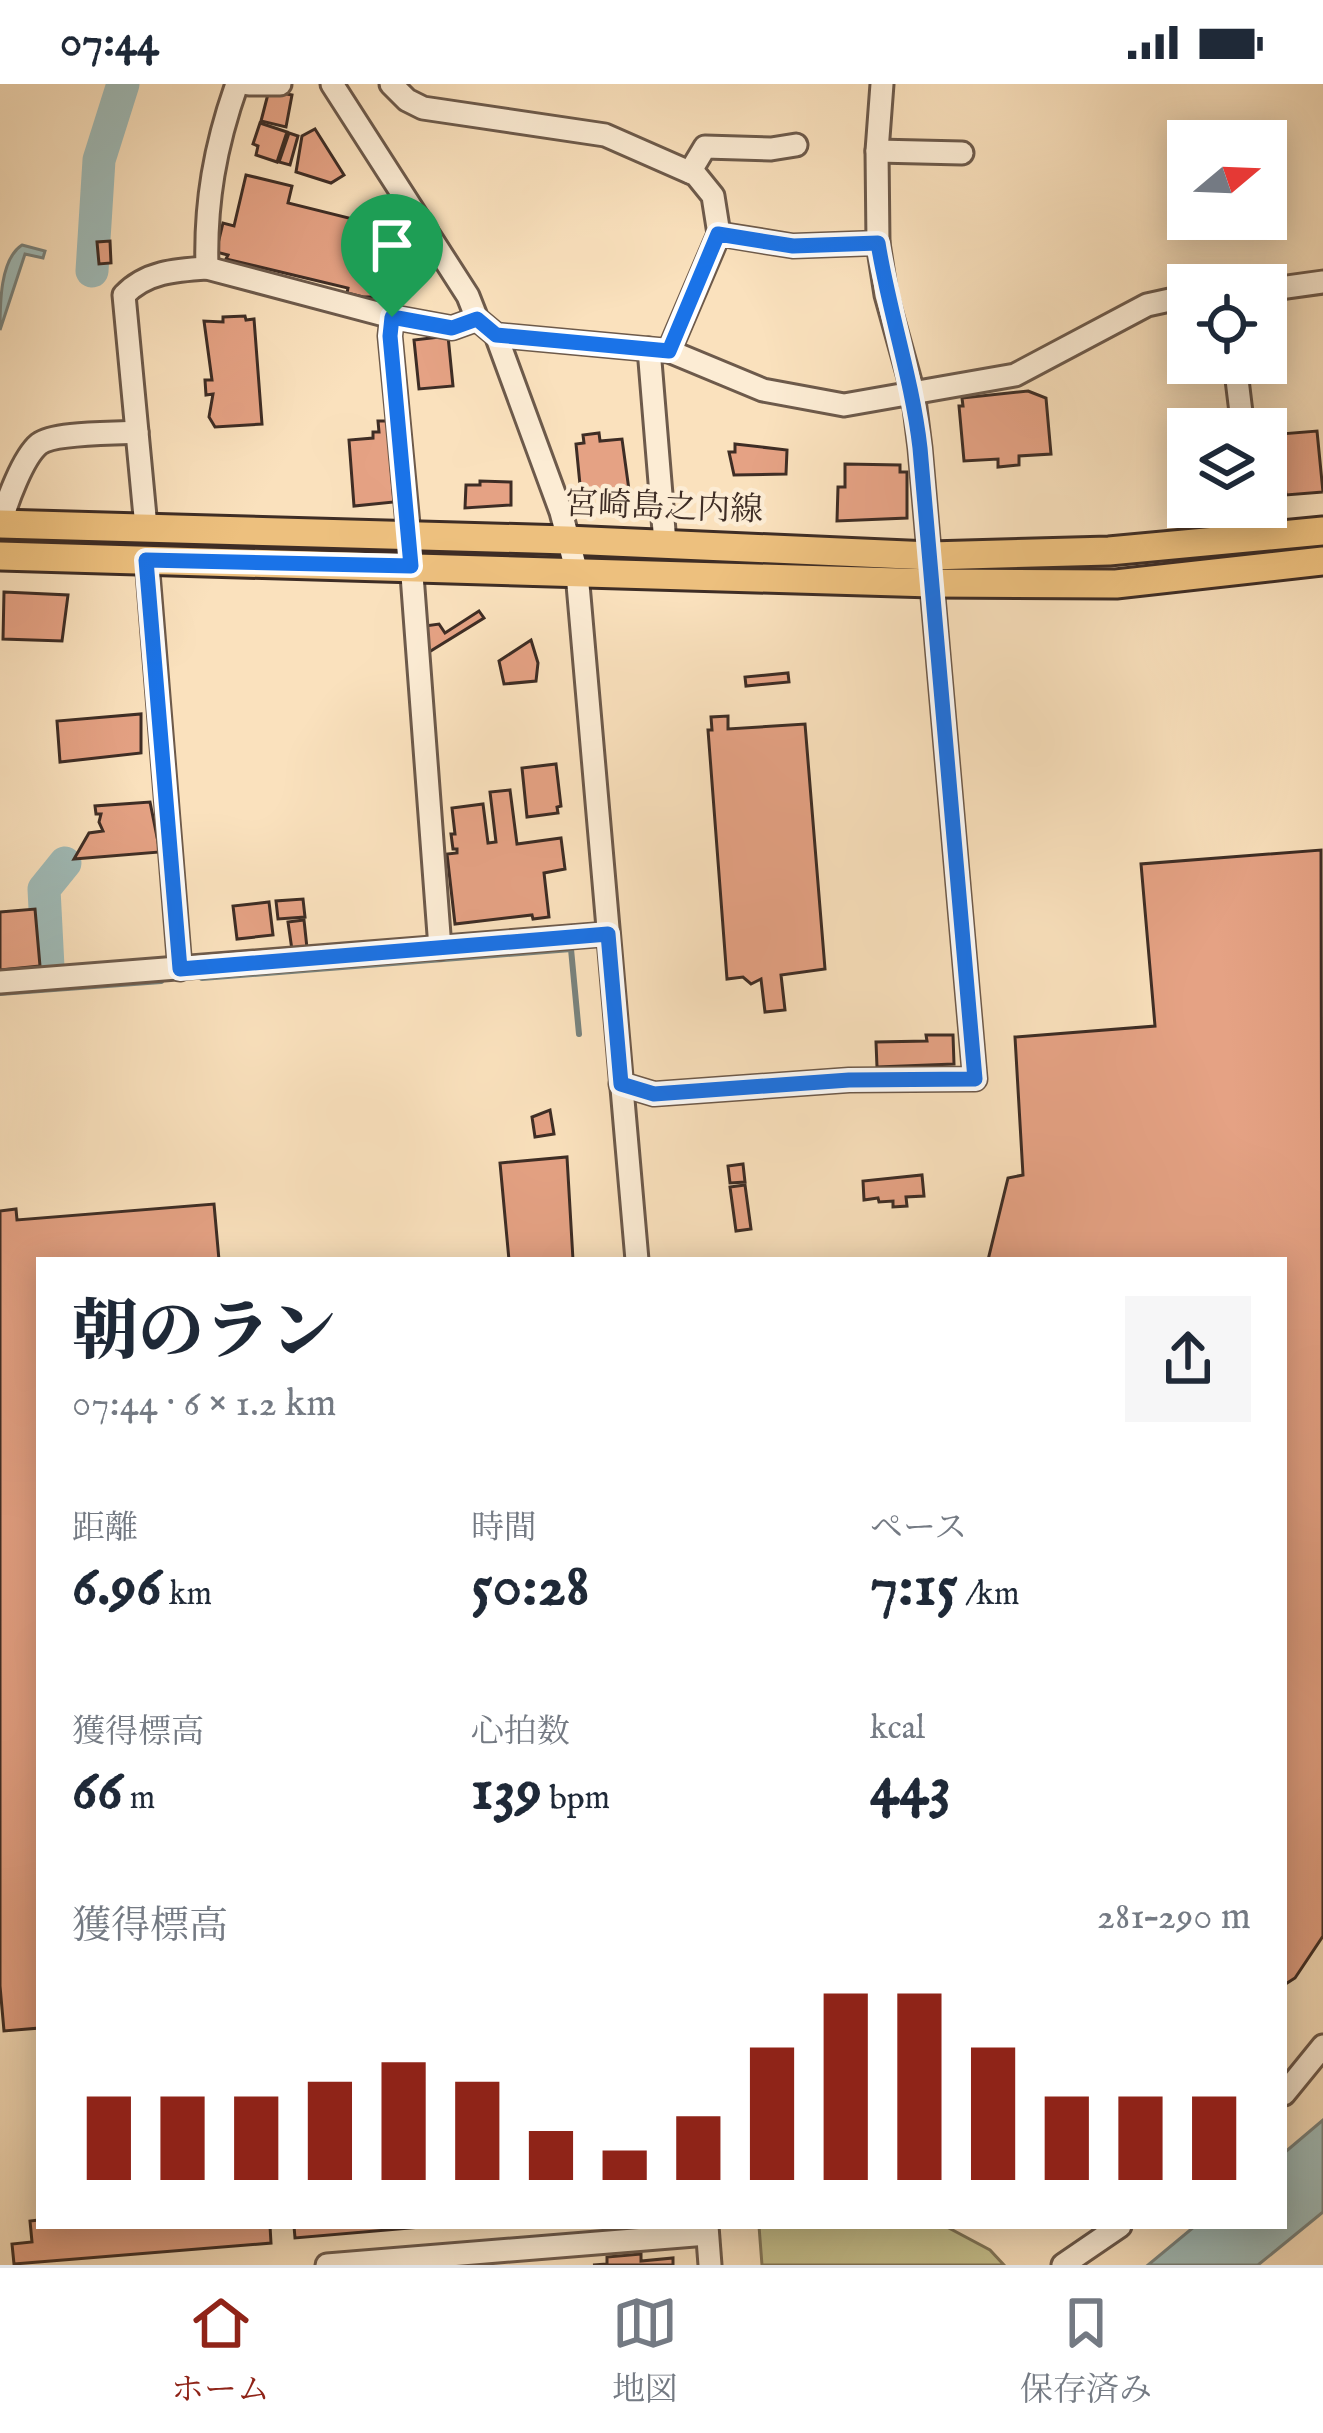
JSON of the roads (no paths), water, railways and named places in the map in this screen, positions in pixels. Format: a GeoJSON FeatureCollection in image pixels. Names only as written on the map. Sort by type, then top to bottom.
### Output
{"type":"FeatureCollection","features":[{"type":"Feature","properties":{"kind":"main road","name":"宮崎島之内線"},"geometry":{"type":"LineString","coordinates":[[0,524],[665,544],[1116,584],[1323,561]]}},
{"type":"Feature","properties":{"kind":"main road","name":"宮崎島之内線"},"geometry":{"type":"LineString","coordinates":[[0,556],[577,572],[932,570],[1323,531]]}},
{"type":"Feature","properties":{"kind":"street"},"geometry":{"type":"LineString","coordinates":[[206,268],[206,215],[215,154],[236,84]]}},
{"type":"Feature","properties":{"kind":"street"},"geometry":{"type":"LineString","coordinates":[[249,84],[280,84]]}},
{"type":"Feature","properties":{"kind":"street"},"geometry":{"type":"LineString","coordinates":[[332,84],[468,296],[477,319],[496,335],[577,572],[637,1257]]}},
{"type":"Feature","properties":{"kind":"street"},"geometry":{"type":"LineString","coordinates":[[391,84],[423,108],[604,135],[690,172],[713,196],[718,234],[659,350],[665,544]]}},
{"type":"Feature","properties":{"kind":"street"},"geometry":{"type":"LineString","coordinates":[[621,1084],[654,1094],[849,1080],[975,1079],[914,392],[886,295],[878,243],[882,84]]}},
{"type":"Feature","properties":{"kind":"street"},"geometry":{"type":"LineString","coordinates":[[690,172],[705,147],[796,145]]}},
{"type":"Feature","properties":{"kind":"street"},"geometry":{"type":"LineString","coordinates":[[878,151],[962,153]]}},
{"type":"Feature","properties":{"kind":"street"},"geometry":{"type":"LineString","coordinates":[[718,234],[793,246],[878,243]]}},
{"type":"Feature","properties":{"kind":"street"},"geometry":{"type":"LineString","coordinates":[[146,526],[124,295],[138,280],[206,268],[392,317],[452,328],[477,319]]}},
{"type":"Feature","properties":{"kind":"street"},"geometry":{"type":"LineString","coordinates":[[1287,287],[1323,282]]}},
{"type":"Feature","properties":{"kind":"street"},"geometry":{"type":"LineString","coordinates":[[496,335],[659,350],[763,390],[844,405],[1015,375],[1147,305],[1167,301]]}},
{"type":"Feature","properties":{"kind":"street"},"geometry":{"type":"LineString","coordinates":[[392,317],[440,948]]}},
{"type":"Feature","properties":{"kind":"street"},"geometry":{"type":"LineString","coordinates":[[0,524],[8,498],[36,446],[50,439],[137,433]]}},
{"type":"Feature","properties":{"kind":"street"},"geometry":{"type":"LineString","coordinates":[[1255,528],[1256,538]]}},
{"type":"Feature","properties":{"kind":"street"},"geometry":{"type":"LineString","coordinates":[[146,560],[180,969]]}},
{"type":"Feature","properties":{"kind":"street"},"geometry":{"type":"LineString","coordinates":[[0,982],[608,934]]}},
{"type":"Feature","properties":{"kind":"street"},"geometry":{"type":"LineString","coordinates":[[1287,2090],[1323,2046]]}},
{"type":"Feature","properties":{"kind":"street"},"geometry":{"type":"LineString","coordinates":[[1070,2263],[1116,2229]]}},
{"type":"Feature","properties":{"kind":"street"},"geometry":{"type":"LineString","coordinates":[[327,2265],[707,2230],[710,2265]]}},
{"type":"Feature","properties":{"kind":"water"},"geometry":{"type":"Polygon","coordinates":[[[22,245],[45,251],[43,258],[25,254],[0,330],[5,271],[22,245]]]}},
{"type":"Feature","properties":{"kind":"water"},"geometry":{"type":"Polygon","coordinates":[[[1323,2120],[1323,2212],[1258,2265],[1148,2265],[1191,2229],[1287,2229],[1287,2150],[1323,2120]]]}},
{"type":"Feature","properties":{"kind":"waterway"},"geometry":{"type":"LineString","coordinates":[[92,271],[99,160],[123,84]]}},
{"type":"Feature","properties":{"kind":"waterway"},"geometry":{"type":"LineString","coordinates":[[48,967],[44,889],[65,863]]}},
{"type":"Feature","properties":{"kind":"waterway"},"geometry":{"type":"LineString","coordinates":[[202,978],[571,949],[579,1034]]}},
{"type":"Feature","properties":{"kind":"waterway"},"geometry":{"type":"LineString","coordinates":[[0,993],[161,981]]}}]}
